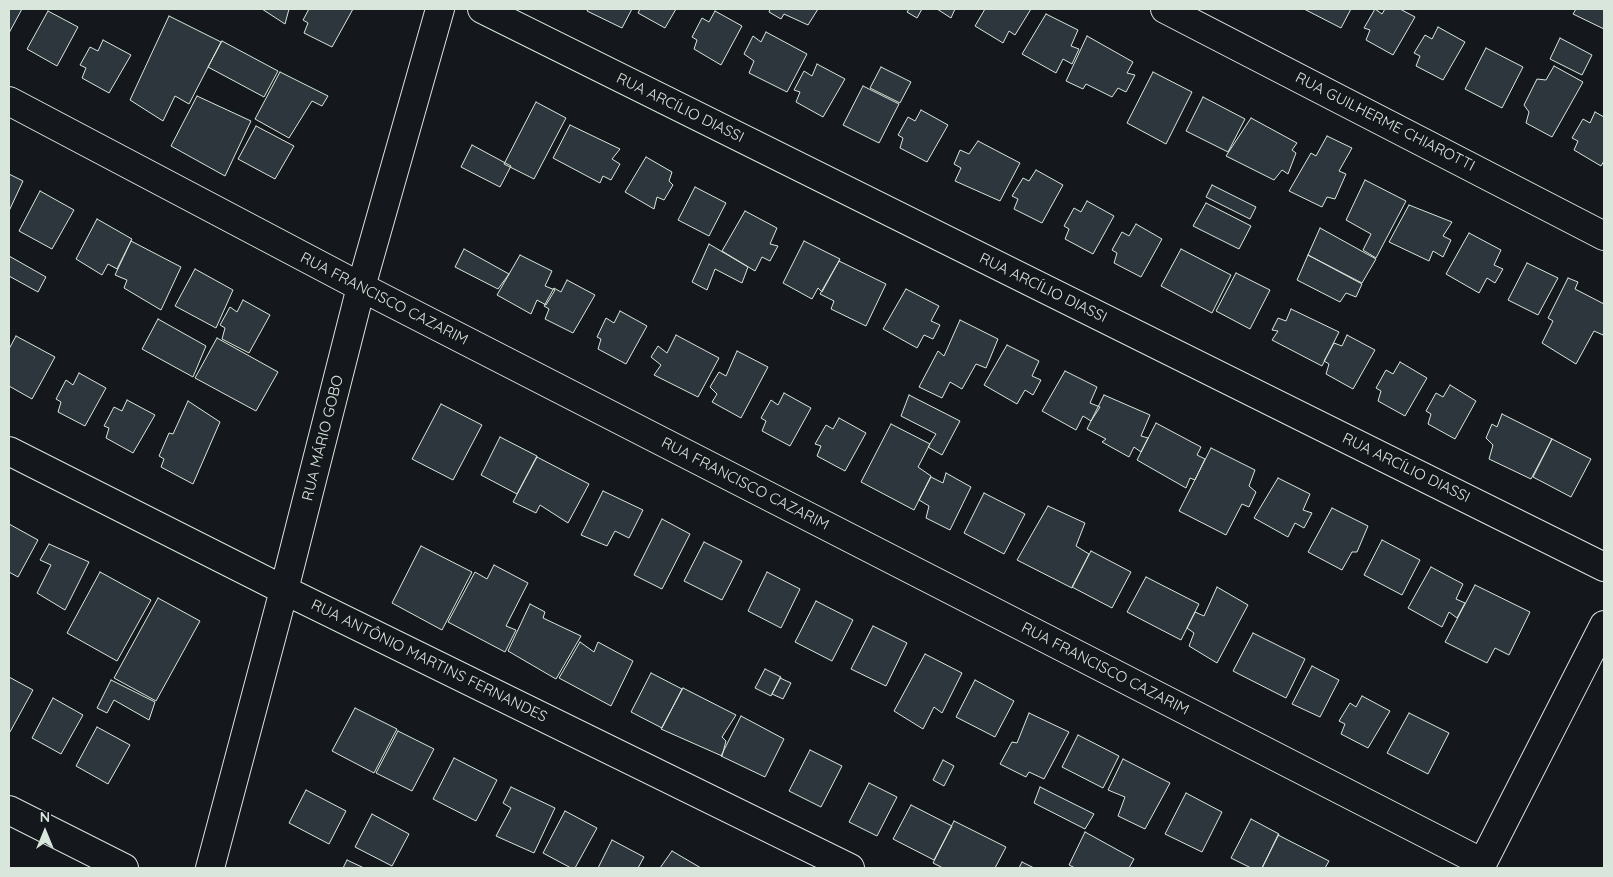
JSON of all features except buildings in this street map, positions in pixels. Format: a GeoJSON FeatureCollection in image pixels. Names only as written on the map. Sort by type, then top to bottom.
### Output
{"type":"FeatureCollection","features":[{"type":"Feature","properties":{"kind":"street","name":"RUA MÁRIO GOBO"},"geometry":{"type":"LineString","coordinates":[[210,868],[284,590],[361,287],[440,9]]}},
{"type":"Feature","properties":{"kind":"street","name":"RUA ARCÍLIO DIASSI"},"geometry":{"type":"LineString","coordinates":[[482,9],[1604,567]]}},
{"type":"Feature","properties":{"kind":"street","name":"RUA GUILHERME CHIAROTTI"},"geometry":{"type":"LineString","coordinates":[[1165,9],[1604,236]]}},
{"type":"Feature","properties":{"kind":"street","name":"RUA FRANCISCO CAZARIM"},"geometry":{"type":"LineString","coordinates":[[9,101],[361,287],[1481,865]]}},
{"type":"Feature","properties":{"kind":"street","name":"RUA ANTÔNIO MARTINS FERNANDES"},"geometry":{"type":"LineString","coordinates":[[9,451],[284,590],[850,868]]}},
{"type":"Feature","properties":{"kind":"street"},"geometry":{"type":"LineString","coordinates":[[1481,865],[1604,624]]}},
{"type":"Feature","properties":{"kind":"street"},"geometry":{"type":"LineString","coordinates":[[9,810],[124,868]]}}]}
